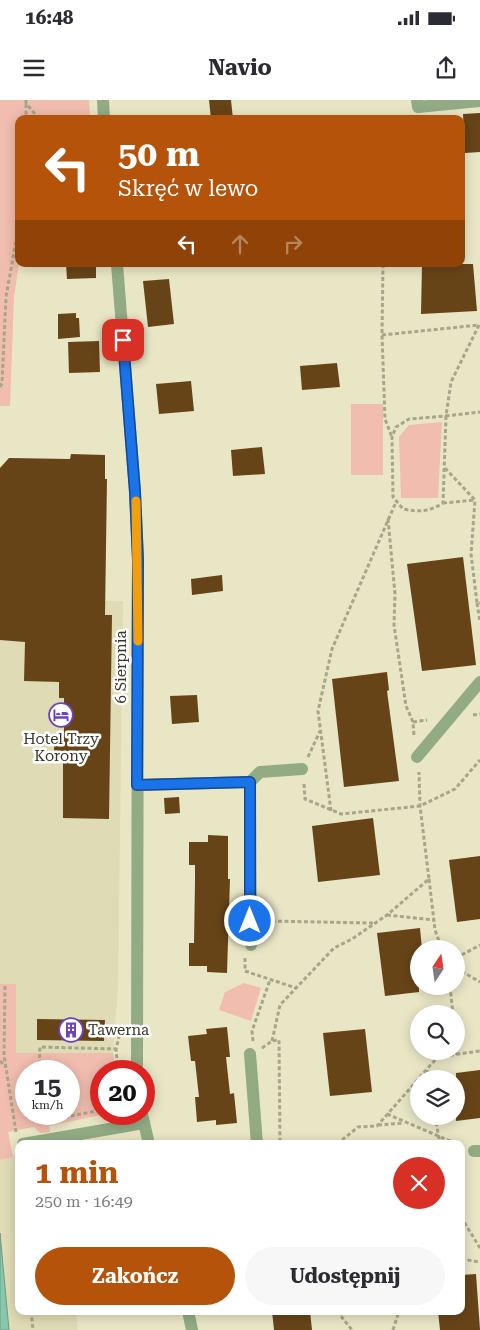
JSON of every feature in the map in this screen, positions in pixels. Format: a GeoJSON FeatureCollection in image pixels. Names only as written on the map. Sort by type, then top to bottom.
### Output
{"type":"FeatureCollection","features":[{"type":"Feature","properties":{"kind":"street"},"geometry":{"type":"LineString","coordinates":[[103,100],[104,115]]}},
{"type":"Feature","properties":{"kind":"street"},"geometry":{"type":"LineString","coordinates":[[417,100],[418,107],[480,101]]}},
{"type":"Feature","properties":{"kind":"street","name":"6 Sierpnia"},"geometry":{"type":"LineString","coordinates":[[117,267],[135,492],[138,560],[137,1060]]}},
{"type":"Feature","properties":{"kind":"street"},"geometry":{"type":"LineString","coordinates":[[417,757],[480,682]]}},
{"type":"Feature","properties":{"kind":"street"},"geometry":{"type":"LineString","coordinates":[[137,785],[250,782],[260,772],[302,769]]}},
{"type":"Feature","properties":{"kind":"street"},"geometry":{"type":"LineString","coordinates":[[250,782],[251,945]]}},
{"type":"Feature","properties":{"kind":"street"},"geometry":{"type":"LineString","coordinates":[[252,1054],[257,1140]]}},
{"type":"Feature","properties":{"kind":"street"},"geometry":{"type":"LineString","coordinates":[[42,1140],[111,1125]]}},
{"type":"Feature","properties":{"kind":"street"},"geometry":{"type":"LineString","coordinates":[[145,1125],[148,1140]]}},
{"type":"Feature","properties":{"kind":"street"},"geometry":{"type":"LineString","coordinates":[[189,1315],[192,1330]]}},
{"type":"Feature","properties":{"kind":"path"},"geometry":{"type":"LineString","coordinates":[[26,101],[26,115]]}},
{"type":"Feature","properties":{"kind":"path"},"geometry":{"type":"LineString","coordinates":[[26,101],[36,115]]}},
{"type":"Feature","properties":{"kind":"path"},"geometry":{"type":"LineString","coordinates":[[0,387],[2,383],[6,297],[15,246]]}},
{"type":"Feature","properties":{"kind":"path"},"geometry":{"type":"LineString","coordinates":[[383,267],[382,335],[385,419],[392,437],[393,497],[403,509],[420,512],[434,509],[443,503],[475,500]]}},
{"type":"Feature","properties":{"kind":"path"},"geometry":{"type":"LineString","coordinates":[[382,335],[480,325]]}},
{"type":"Feature","properties":{"kind":"path"},"geometry":{"type":"LineString","coordinates":[[443,503],[446,416],[451,382],[480,325]]}},
{"type":"Feature","properties":{"kind":"path"},"geometry":{"type":"LineString","coordinates":[[392,437],[396,426],[409,419],[480,412]]}},
{"type":"Feature","properties":{"kind":"path"},"geometry":{"type":"LineString","coordinates":[[444,468],[475,500],[471,554],[479,603],[480,622]]}},
{"type":"Feature","properties":{"kind":"path"},"geometry":{"type":"LineString","coordinates":[[331,811],[318,711],[332,649],[396,502]]}},
{"type":"Feature","properties":{"kind":"path"},"geometry":{"type":"LineString","coordinates":[[388,519],[395,594],[394,625],[406,706],[413,722],[420,785],[420,806],[434,920],[440,940]]}},
{"type":"Feature","properties":{"kind":"path"},"geometry":{"type":"LineString","coordinates":[[320,730],[302,769],[305,799],[340,814],[420,806],[455,789],[480,760]]}},
{"type":"Feature","properties":{"kind":"path"},"geometry":{"type":"LineString","coordinates":[[272,1041],[280,1005],[334,948],[352,939],[387,915],[429,879]]}},
{"type":"Feature","properties":{"kind":"path"},"geometry":{"type":"LineString","coordinates":[[387,915],[434,920]]}},
{"type":"Feature","properties":{"kind":"path"},"geometry":{"type":"LineString","coordinates":[[250,921],[374,923]]}},
{"type":"Feature","properties":{"kind":"path"},"geometry":{"type":"LineString","coordinates":[[251,945],[245,955],[245,971],[296,988]]}},
{"type":"Feature","properties":{"kind":"path"},"geometry":{"type":"LineString","coordinates":[[465,953],[480,945]]}},
{"type":"Feature","properties":{"kind":"path"},"geometry":{"type":"LineString","coordinates":[[465,973],[480,982]]}},
{"type":"Feature","properties":{"kind":"path"},"geometry":{"type":"LineString","coordinates":[[252,1054],[252,1031],[270,980]]}},
{"type":"Feature","properties":{"kind":"path"},"geometry":{"type":"LineString","coordinates":[[6,986],[4,1055],[18,1140]]}},
{"type":"Feature","properties":{"kind":"path"},"geometry":{"type":"LineString","coordinates":[[252,1054],[272,1041],[279,1040],[280,1140]]}},
{"type":"Feature","properties":{"kind":"path"},"geometry":{"type":"LineString","coordinates":[[39,1060],[40,1047],[116,1049]]}},
{"type":"Feature","properties":{"kind":"path"},"geometry":{"type":"LineString","coordinates":[[465,1054],[480,1051]]}},
{"type":"Feature","properties":{"kind":"path"},"geometry":{"type":"LineString","coordinates":[[377,1126],[434,1060]]}},
{"type":"Feature","properties":{"kind":"path"},"geometry":{"type":"LineString","coordinates":[[0,1061],[6,1067]]}},
{"type":"Feature","properties":{"kind":"path"},"geometry":{"type":"LineString","coordinates":[[386,1114],[447,1140]]}},
{"type":"Feature","properties":{"kind":"path"},"geometry":{"type":"LineString","coordinates":[[342,1140],[358,1127],[406,1122]]}},
{"type":"Feature","properties":{"kind":"path"},"geometry":{"type":"LineString","coordinates":[[436,1125],[439,1140]]}},
{"type":"Feature","properties":{"kind":"path"},"geometry":{"type":"LineString","coordinates":[[465,1224],[480,1248]]}},
{"type":"Feature","properties":{"kind":"path"},"geometry":{"type":"LineString","coordinates":[[465,1260],[480,1262]]}},
{"type":"Feature","properties":{"kind":"path"},"geometry":{"type":"LineString","coordinates":[[31,1315],[33,1330]]}},
{"type":"Feature","properties":{"kind":"path"},"geometry":{"type":"LineString","coordinates":[[340,1315],[352,1330]]}},
{"type":"Feature","properties":{"kind":"path"},"geometry":{"type":"LineString","coordinates":[[393,1330],[398,1315]]}},
{"type":"Feature","properties":{"kind":"shaded area"},"geometry":{"type":"Polygon","coordinates":[[[0,100],[89,100],[90,115],[15,115],[15,267],[19,267],[14,297],[10,406],[0,406],[0,100]]]}},
{"type":"Feature","properties":{"kind":"shaded area"},"geometry":{"type":"Polygon","coordinates":[[[351,404],[383,404],[383,475],[351,475],[351,404]]]}},
{"type":"Feature","properties":{"kind":"shaded area"},"geometry":{"type":"Polygon","coordinates":[[[442,422],[438,498],[401,498],[399,437],[409,425],[442,422]]]}},
{"type":"Feature","properties":{"kind":"shaded area"},"geometry":{"type":"Polygon","coordinates":[[[0,589],[35,601],[123,601],[118,987],[113,1053],[16,1053],[16,985],[0,984],[0,589]]]}},
{"type":"Feature","properties":{"kind":"shaded area"},"geometry":{"type":"Polygon","coordinates":[[[244,983],[261,988],[251,1021],[219,1010],[225,992],[244,983]]]}},
{"type":"Feature","properties":{"kind":"shaded area"},"geometry":{"type":"Polygon","coordinates":[[[0,984],[16,984],[16,1053],[113,1053],[114,1060],[90,1060],[90,1117],[80,1119],[80,1060],[15,1060],[15,1125],[54,1125],[49,1126],[50,1132],[40,1133],[34,1127],[8,1132],[13,1157],[0,1160],[0,984]]]}},
{"type":"Feature","properties":{"kind":"shaded area"},"geometry":{"type":"Polygon","coordinates":[[[15,1157],[15,1315],[76,1315],[78,1330],[9,1330],[0,1233],[0,1160],[15,1157]]]}},
{"type":"Feature","properties":{"kind":"shaded area"},"geometry":{"type":"Polygon","coordinates":[[[0,1233],[9,1330],[0,1330],[0,1233]]]}},
{"type":"Feature","properties":{"kind":"building"},"geometry":{"type":"Polygon","coordinates":[[[209,100],[231,100],[233,115],[211,115],[209,100]]]}},
{"type":"Feature","properties":{"kind":"building"},"geometry":{"type":"Polygon","coordinates":[[[480,113],[480,152],[465,153],[465,115],[463,114],[480,113]]]}},
{"type":"Feature","properties":{"kind":"building"},"geometry":{"type":"Polygon","coordinates":[[[465,264],[473,264],[477,311],[421,314],[422,267],[465,267],[465,264]]]}},
{"type":"Feature","properties":{"kind":"building"},"geometry":{"type":"Polygon","coordinates":[[[66,267],[96,267],[96,278],[67,279],[66,267]]]}},
{"type":"Feature","properties":{"kind":"building"},"geometry":{"type":"Polygon","coordinates":[[[169,279],[174,324],[148,327],[143,281],[169,279]]]}},
{"type":"Feature","properties":{"kind":"building"},"geometry":{"type":"Polygon","coordinates":[[[76,313],[76,318],[79,318],[80,337],[58,339],[58,314],[76,313]]]}},
{"type":"Feature","properties":{"kind":"building"},"geometry":{"type":"Polygon","coordinates":[[[99,341],[100,372],[69,373],[68,342],[99,341]]]}},
{"type":"Feature","properties":{"kind":"building"},"geometry":{"type":"Polygon","coordinates":[[[337,363],[340,387],[302,390],[300,366],[337,363]]]}},
{"type":"Feature","properties":{"kind":"building"},"geometry":{"type":"Polygon","coordinates":[[[191,381],[194,411],[159,414],[156,384],[191,381]]]}},
{"type":"Feature","properties":{"kind":"building"},"geometry":{"type":"Polygon","coordinates":[[[262,447],[265,474],[233,476],[231,450],[262,447]]]}},
{"type":"Feature","properties":{"kind":"building"},"geometry":{"type":"Polygon","coordinates":[[[71,454],[105,455],[105,479],[107,479],[105,615],[112,615],[109,819],[63,818],[63,758],[54,758],[54,734],[64,735],[64,698],[59,698],[59,682],[24,681],[25,642],[0,640],[0,468],[9,458],[70,459],[71,454]]]}},
{"type":"Feature","properties":{"kind":"building"},"geometry":{"type":"Polygon","coordinates":[[[463,557],[476,665],[422,671],[407,564],[463,557]]]}},
{"type":"Feature","properties":{"kind":"building"},"geometry":{"type":"Polygon","coordinates":[[[222,575],[223,591],[192,595],[191,579],[222,575]]]}},
{"type":"Feature","properties":{"kind":"building"},"geometry":{"type":"Polygon","coordinates":[[[387,672],[389,690],[387,691],[399,781],[344,787],[332,679],[387,672]]]}},
{"type":"Feature","properties":{"kind":"building"},"geometry":{"type":"Polygon","coordinates":[[[197,695],[199,722],[172,724],[170,696],[197,695]]]}},
{"type":"Feature","properties":{"kind":"building"},"geometry":{"type":"Polygon","coordinates":[[[179,797],[180,813],[165,814],[164,798],[179,797]]]}},
{"type":"Feature","properties":{"kind":"building"},"geometry":{"type":"Polygon","coordinates":[[[373,818],[380,875],[318,882],[312,826],[373,818]]]}},
{"type":"Feature","properties":{"kind":"building"},"geometry":{"type":"Polygon","coordinates":[[[208,835],[228,836],[228,879],[230,879],[227,973],[207,972],[207,966],[189,966],[189,943],[194,943],[195,865],[189,865],[189,842],[208,842],[208,835]]]}},
{"type":"Feature","properties":{"kind":"building"},"geometry":{"type":"Polygon","coordinates":[[[480,856],[480,919],[457,922],[449,860],[480,856]]]}},
{"type":"Feature","properties":{"kind":"building"},"geometry":{"type":"Polygon","coordinates":[[[420,928],[421,940],[410,940],[410,993],[385,996],[377,933],[420,928]]]}},
{"type":"Feature","properties":{"kind":"building","name":"Tawerna"},"geometry":{"type":"Polygon","coordinates":[[[37,1019],[105,1020],[104,1041],[37,1040],[37,1019]]]}},
{"type":"Feature","properties":{"kind":"building"},"geometry":{"type":"Polygon","coordinates":[[[227,1027],[230,1057],[226,1057],[230,1094],[234,1093],[237,1123],[216,1125],[216,1120],[197,1122],[195,1097],[199,1097],[195,1061],[191,1061],[188,1036],[207,1034],[206,1029],[227,1027]]]}},
{"type":"Feature","properties":{"kind":"building"},"geometry":{"type":"Polygon","coordinates":[[[365,1029],[372,1092],[330,1096],[323,1033],[365,1029]]]}},
{"type":"Feature","properties":{"kind":"building"},"geometry":{"type":"Polygon","coordinates":[[[480,1070],[480,1118],[465,1120],[465,1072],[480,1070]]]}},
{"type":"Feature","properties":{"kind":"building"},"geometry":{"type":"Polygon","coordinates":[[[476,1274],[480,1330],[440,1330],[438,1315],[465,1315],[465,1275],[476,1274]]]}},
{"type":"Feature","properties":{"kind":"building"},"geometry":{"type":"Polygon","coordinates":[[[272,1315],[310,1315],[312,1330],[274,1330],[272,1315]]]}},
{"type":"Feature","properties":{"kind":"slow traffic"},"geometry":{"type":"LineString","coordinates":[[136,501],[138,641]]}},
{"type":"Feature","properties":{"kind":"place","name":"Hotel Trzy Korony"},"geometry":{"type":"Point","coordinates":[61,715]}},
{"type":"Feature","properties":{"kind":"place","name":"Tawerna"},"geometry":{"type":"Point","coordinates":[71,1030]}},
{"type":"Feature","properties":{"kind":"route"},"geometry":{"type":"LineString","coordinates":[[123,340],[135,492],[138,560],[137,785],[250,782],[250,921]]}}]}
